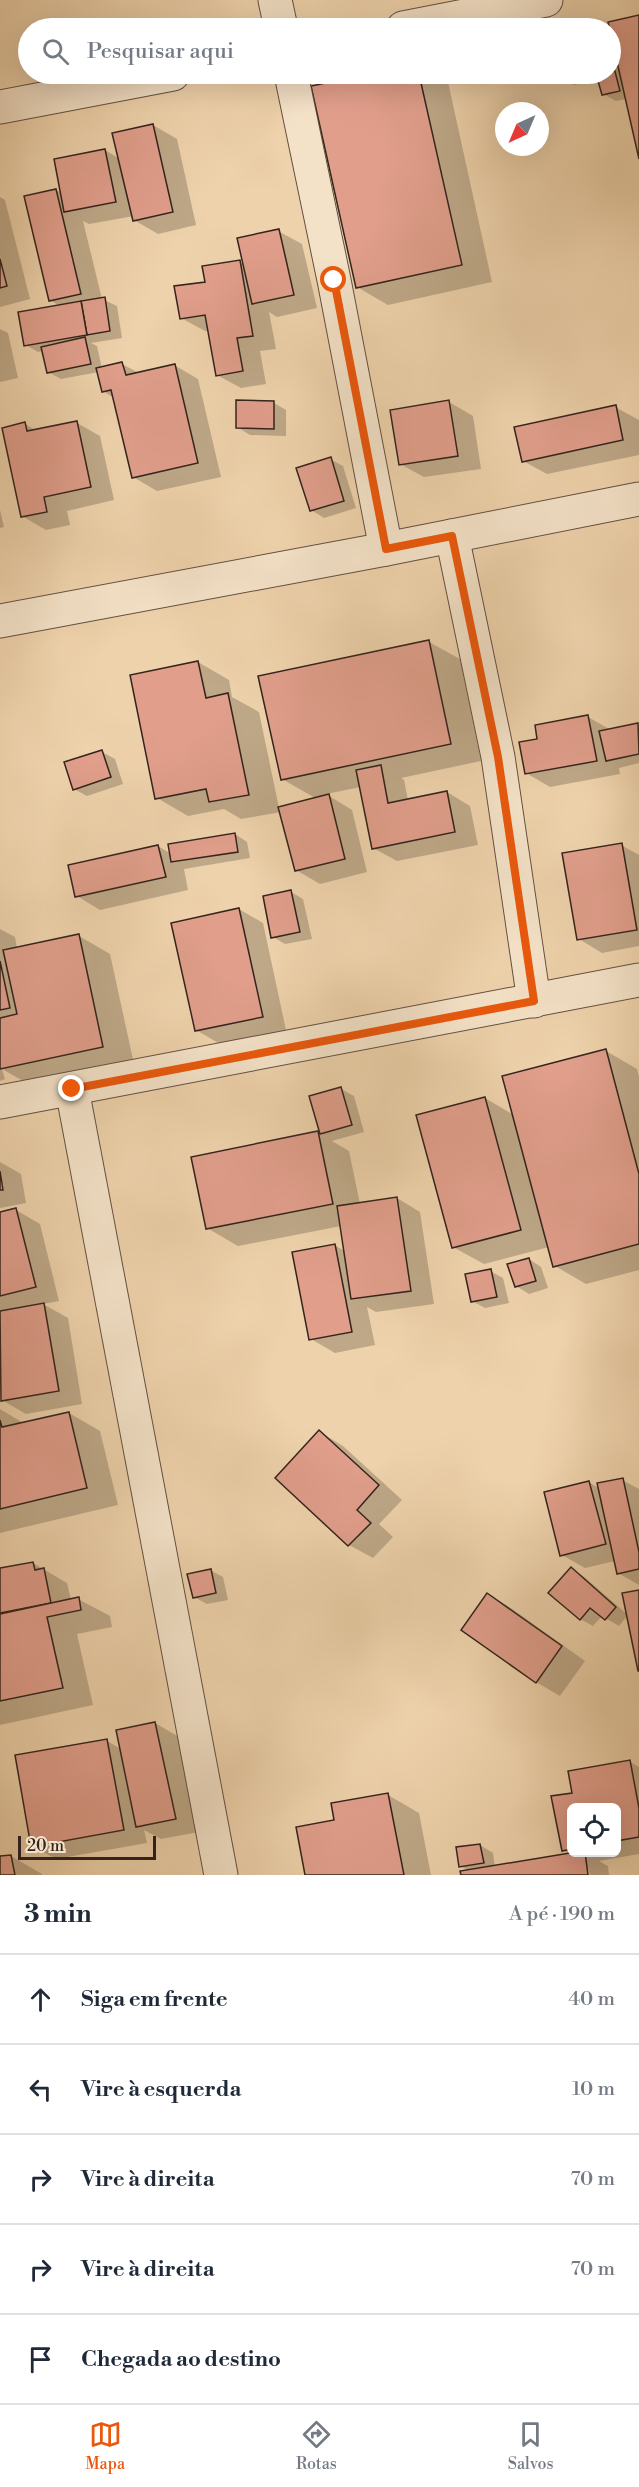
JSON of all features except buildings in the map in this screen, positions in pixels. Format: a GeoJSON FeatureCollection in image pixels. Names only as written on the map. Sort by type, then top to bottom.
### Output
{"type":"FeatureCollection","features":[{"type":"Feature","properties":{"kind":"street"},"geometry":{"type":"LineString","coordinates":[[274,0],[278,18]]}},
{"type":"Feature","properties":{"kind":"street"},"geometry":{"type":"LineString","coordinates":[[454,18],[546,0]]}},
{"type":"Feature","properties":{"kind":"street"},"geometry":{"type":"LineString","coordinates":[[0,107],[121,84]]}},
{"type":"Feature","properties":{"kind":"street"},"geometry":{"type":"LineString","coordinates":[[293,84],[386,549]]}},
{"type":"Feature","properties":{"kind":"street"},"geometry":{"type":"LineString","coordinates":[[0,621],[639,499]]}},
{"type":"Feature","properties":{"kind":"street"},"geometry":{"type":"LineString","coordinates":[[452,536],[498,757],[534,1001]]}},
{"type":"Feature","properties":{"kind":"street"},"geometry":{"type":"LineString","coordinates":[[0,1102],[639,980]]}},
{"type":"Feature","properties":{"kind":"street"},"geometry":{"type":"LineString","coordinates":[[72,1089],[222,1875]]}},
{"type":"Feature","properties":{"kind":"route"},"geometry":{"type":"LineString","coordinates":[[72,1089],[534,1001],[498,757],[452,536],[386,549],[334,280]]}}]}
